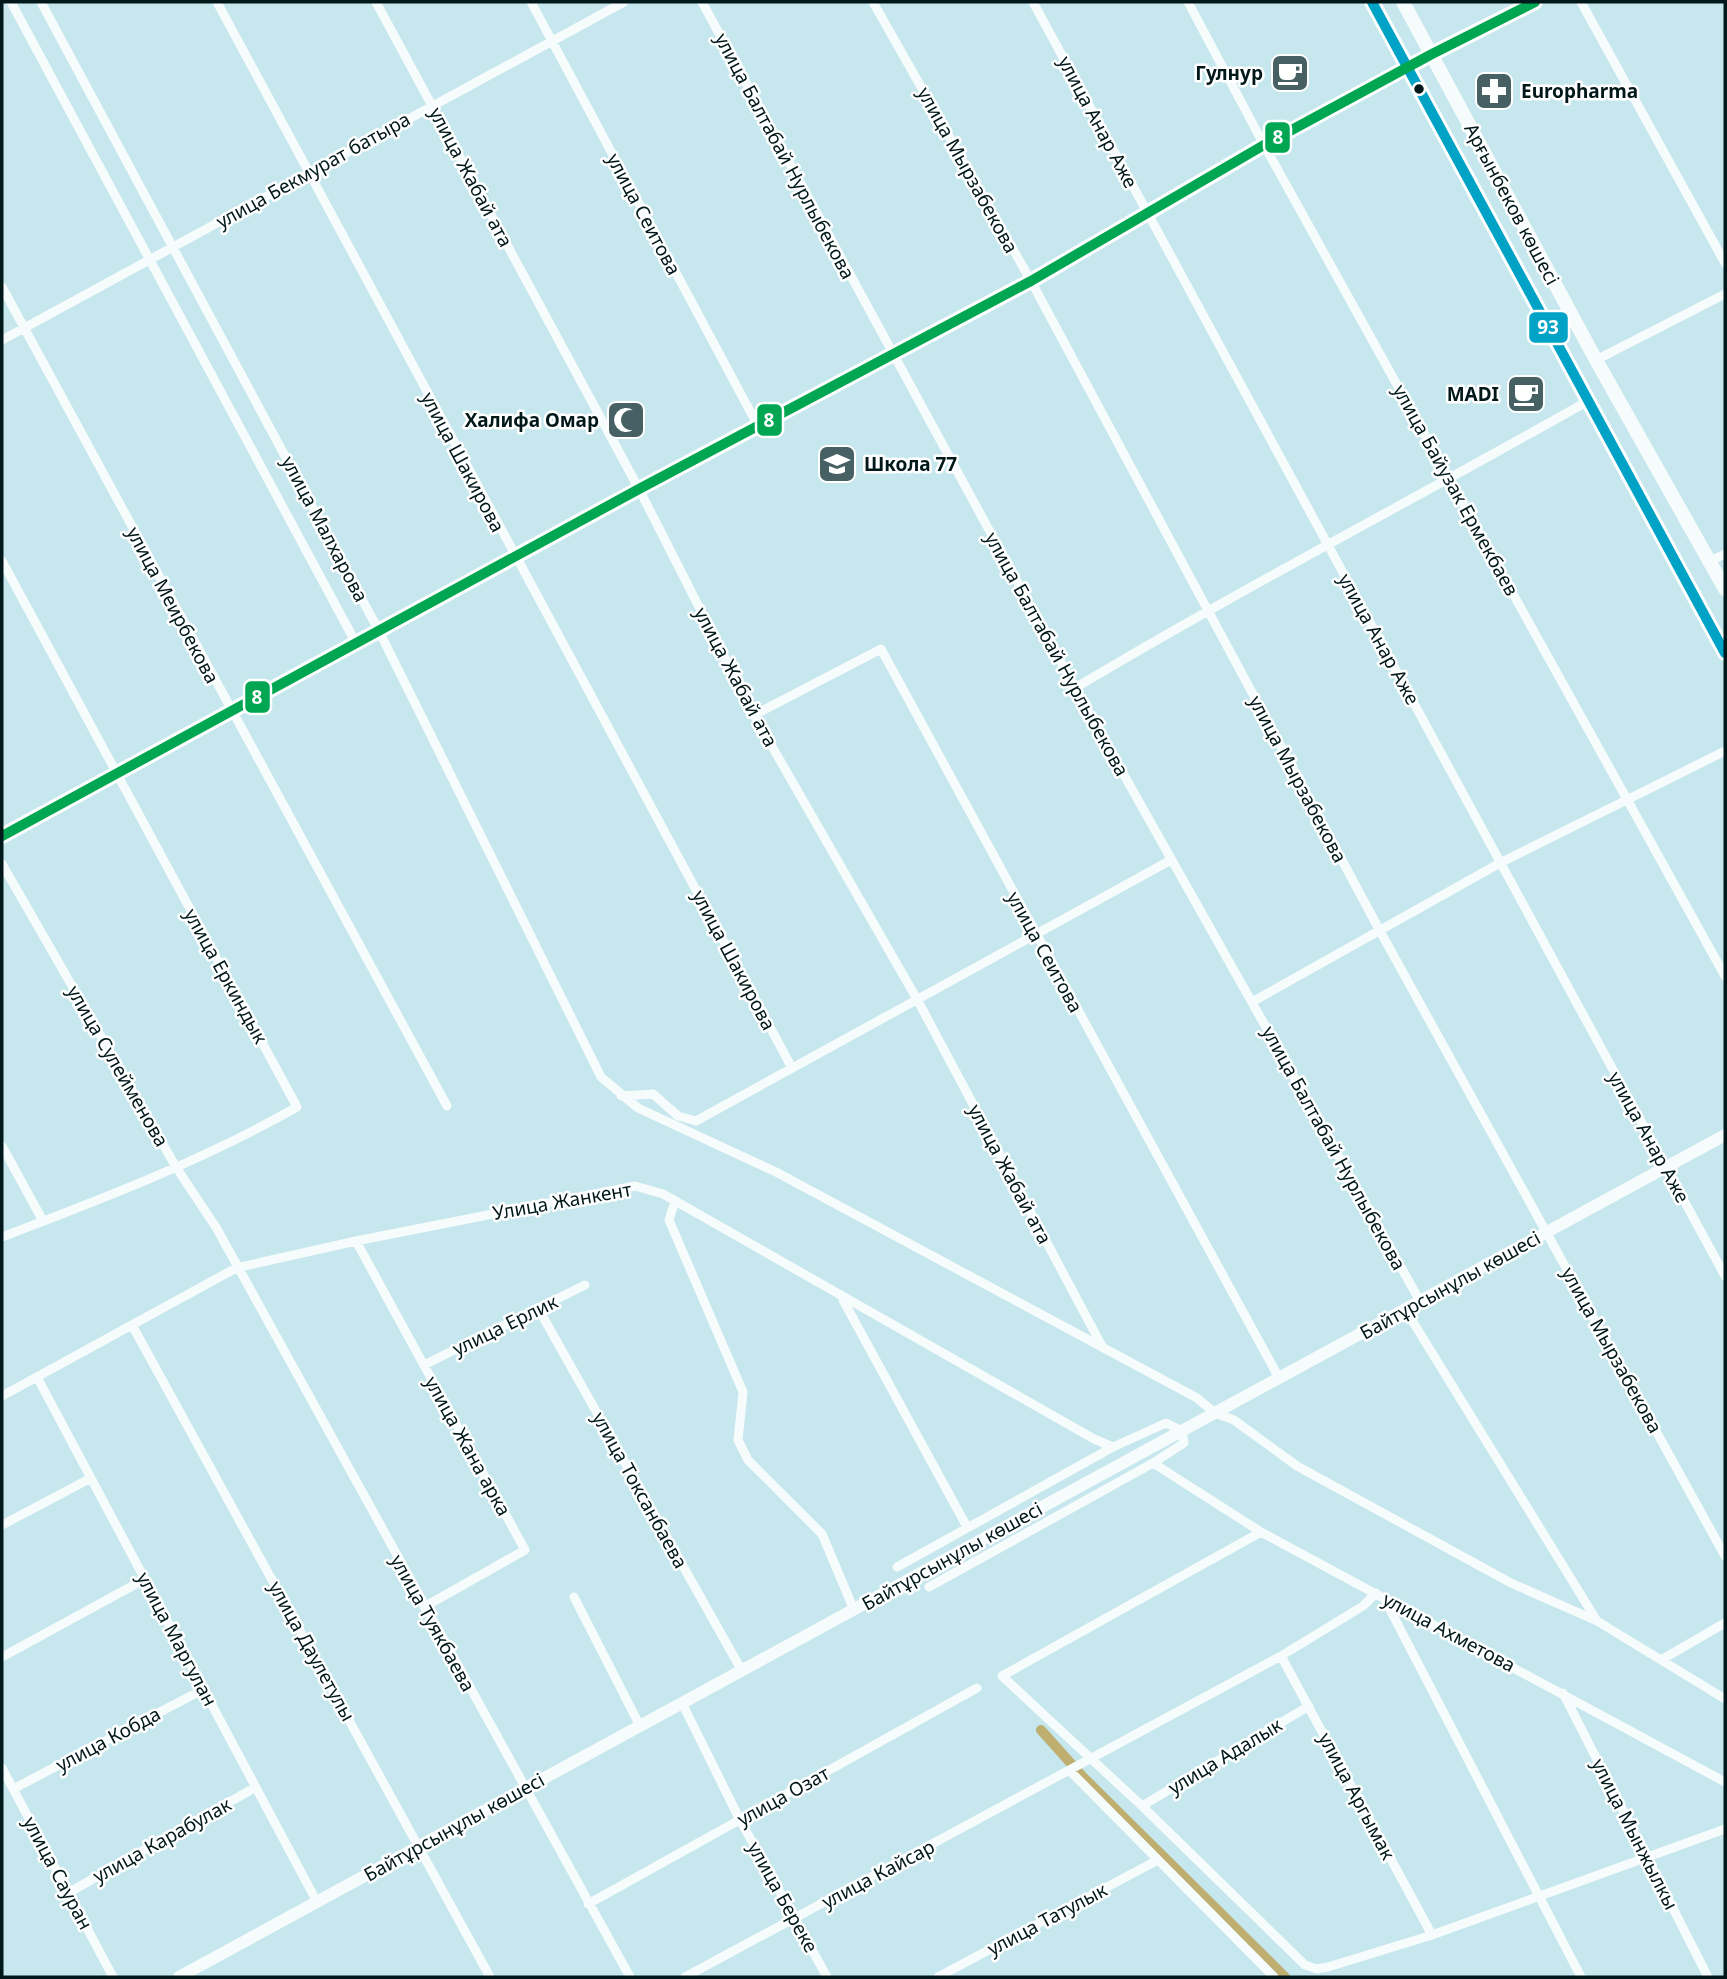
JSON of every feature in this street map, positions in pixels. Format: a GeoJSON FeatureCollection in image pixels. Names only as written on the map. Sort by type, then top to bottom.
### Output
{"type":"FeatureCollection","features":[{"type":"Feature","properties":{"kind":"main road","name":"Арғынбеков көшесі"},"geometry":{"type":"LineString","coordinates":[[1372,2],[1725,653]]}},
{"type":"Feature","properties":{"kind":"main road","name":"Арғынбеков көшесі"},"geometry":{"type":"LineString","coordinates":[[1404,2],[1596,360],[1725,589]]}},
{"type":"Feature","properties":{"kind":"main road"},"geometry":{"type":"LineString","coordinates":[[2,836],[639,489],[1031,281],[1264,145],[1407,67],[1535,2]]}},
{"type":"Feature","properties":{"kind":"main road","name":"Байтұрсынұлы көшесі"},"geometry":{"type":"LineString","coordinates":[[179,1977],[1725,1135]]}},
{"type":"Feature","properties":{"kind":"street","name":"улица Малхарова"},"geometry":{"type":"LineString","coordinates":[[11,2],[357,645]]}},
{"type":"Feature","properties":{"kind":"street","name":"улица Малхарова"},"geometry":{"type":"LineString","coordinates":[[41,2],[379,631],[601,1077],[638,1108],[776,1172],[1197,1398],[1215,1413],[1234,1420],[1297,1466],[1511,1583],[1597,1621],[1725,1699]]}},
{"type":"Feature","properties":{"kind":"street","name":"улица Шакирова"},"geometry":{"type":"LineString","coordinates":[[217,2],[306,172],[792,1068]]}},
{"type":"Feature","properties":{"kind":"street","name":"улица Жабай ата"},"geometry":{"type":"LineString","coordinates":[[376,2],[639,489],[754,715],[918,1001],[1104,1349]]}},
{"type":"Feature","properties":{"kind":"street","name":"улица Сеитова"},"geometry":{"type":"LineString","coordinates":[[531,2],[758,426]]}},
{"type":"Feature","properties":{"kind":"street","name":"улица Бекмурат батыра"},"geometry":{"type":"LineString","coordinates":[[2,340],[306,172],[625,2]]}},
{"type":"Feature","properties":{"kind":"street","name":"улица Балтабай Нурлыбекова"},"geometry":{"type":"LineString","coordinates":[[702,2],[891,354],[1075,688],[1420,1301]]}},
{"type":"Feature","properties":{"kind":"street","name":"улица Мырзабекова"},"geometry":{"type":"LineString","coordinates":[[873,2],[1031,281],[1380,931],[1725,1556]]}},
{"type":"Feature","properties":{"kind":"street","name":"улица Анар Аже"},"geometry":{"type":"LineString","coordinates":[[1032,2],[1725,1276]]}},
{"type":"Feature","properties":{"kind":"street","name":"улица Байузак Ермекбаев"},"geometry":{"type":"LineString","coordinates":[[1188,2],[1264,145],[1725,976]]}},
{"type":"Feature","properties":{"kind":"street"},"geometry":{"type":"LineString","coordinates":[[1581,2],[1725,263]]}},
{"type":"Feature","properties":{"kind":"street","name":"улица Меирбекова"},"geometry":{"type":"LineString","coordinates":[[2,287],[230,712],[447,1106]]}},
{"type":"Feature","properties":{"kind":"street"},"geometry":{"type":"LineString","coordinates":[[1596,360],[1725,294]]}},
{"type":"Feature","properties":{"kind":"street"},"geometry":{"type":"LineString","coordinates":[[1075,688],[1206,610],[1451,479],[1588,401]]}},
{"type":"Feature","properties":{"kind":"street"},"geometry":{"type":"LineString","coordinates":[[1710,561],[1725,554]]}},
{"type":"Feature","properties":{"kind":"street","name":"улица Еркиндык"},"geometry":{"type":"LineString","coordinates":[[2,561],[297,1107],[254,1131],[176,1167],[2,1237]]}},
{"type":"Feature","properties":{"kind":"street","name":"улица Сеитова"},"geometry":{"type":"LineString","coordinates":[[754,715],[881,649],[1279,1378]]}},
{"type":"Feature","properties":{"kind":"street"},"geometry":{"type":"LineString","coordinates":[[1252,1002],[1500,863],[1725,751]]}},
{"type":"Feature","properties":{"kind":"street"},"geometry":{"type":"LineString","coordinates":[[621,1096],[653,1094],[678,1116],[696,1121],[1171,860]]}},
{"type":"Feature","properties":{"kind":"street","name":"улица Сулейменова"},"geometry":{"type":"LineString","coordinates":[[2,864],[176,1167],[217,1229],[236,1268]]}},
{"type":"Feature","properties":{"kind":"street"},"geometry":{"type":"LineString","coordinates":[[2,1146],[43,1221]]}},
{"type":"Feature","properties":{"kind":"street","name":"Улица Жанкент"},"geometry":{"type":"LineString","coordinates":[[2,1396],[236,1268],[356,1241],[635,1186],[649,1189],[675,1202],[842,1299],[1113,1447]]}},
{"type":"Feature","properties":{"kind":"street"},"geometry":{"type":"LineString","coordinates":[[675,1202],[669,1220],[743,1392],[739,1447],[748,1460],[822,1534],[854,1609]]}},
{"type":"Feature","properties":{"kind":"street","name":"улица Жана арка"},"geometry":{"type":"LineString","coordinates":[[356,1241],[525,1550],[424,1607]]}},
{"type":"Feature","properties":{"kind":"street","name":"улица Туякбаева"},"geometry":{"type":"LineString","coordinates":[[236,1268],[630,1977]]}},
{"type":"Feature","properties":{"kind":"street","name":"улица Ерлик"},"geometry":{"type":"LineString","coordinates":[[424,1365],[586,1285]]}},
{"type":"Feature","properties":{"kind":"street"},"geometry":{"type":"LineString","coordinates":[[842,1299],[967,1527]]}},
{"type":"Feature","properties":{"kind":"street","name":"улица Токсанбаева"},"geometry":{"type":"LineString","coordinates":[[538,1308],[742,1671]]}},
{"type":"Feature","properties":{"kind":"street"},"geometry":{"type":"LineString","coordinates":[[1405,1310],[1597,1621]]}},
{"type":"Feature","properties":{"kind":"street","name":"улица Даулетулы"},"geometry":{"type":"LineString","coordinates":[[132,1325],[491,1977]]}},
{"type":"Feature","properties":{"kind":"street","name":"улица Маргулан"},"geometry":{"type":"LineString","coordinates":[[37,1377],[317,1902]]}},
{"type":"Feature","properties":{"kind":"street"},"geometry":{"type":"LineString","coordinates":[[897,1567],[1113,1447],[1166,1423],[1182,1431],[1184,1443],[1153,1463],[929,1587]]}},
{"type":"Feature","properties":{"kind":"street","name":"улица Ахметова"},"geometry":{"type":"LineString","coordinates":[[1153,1463],[1175,1480],[1261,1532],[1725,1782]]}},
{"type":"Feature","properties":{"kind":"street"},"geometry":{"type":"LineString","coordinates":[[2,1525],[91,1478]]}},
{"type":"Feature","properties":{"kind":"street"},"geometry":{"type":"LineString","coordinates":[[1261,1532],[1002,1676],[1305,1965],[1317,1969],[1328,1967],[1432,1936],[1725,1829]]}},
{"type":"Feature","properties":{"kind":"street"},"geometry":{"type":"LineString","coordinates":[[2,1657],[145,1579]]}},
{"type":"Feature","properties":{"kind":"street"},"geometry":{"type":"LineString","coordinates":[[1088,1760],[1281,1656],[1380,1595],[1581,1977]]}},
{"type":"Feature","properties":{"kind":"street"},"geometry":{"type":"LineString","coordinates":[[574,1597],[640,1726]]}},
{"type":"Feature","properties":{"kind":"street"},"geometry":{"type":"LineString","coordinates":[[1661,1660],[1725,1623]]}},
{"type":"Feature","properties":{"kind":"street","name":"улица Аргымак"},"geometry":{"type":"LineString","coordinates":[[1281,1656],[1432,1936]]}},
{"type":"Feature","properties":{"kind":"street","name":"улица Озат"},"geometry":{"type":"LineString","coordinates":[[588,1904],[977,1688]]}},
{"type":"Feature","properties":{"kind":"street","name":"улица Кобда"},"geometry":{"type":"LineString","coordinates":[[13,1790],[204,1689]]}},
{"type":"Feature","properties":{"kind":"street","name":"улица Мынжылкы"},"geometry":{"type":"LineString","coordinates":[[1562,1692],[1708,1977]]}},
{"type":"Feature","properties":{"kind":"street","name":"улица Береке"},"geometry":{"type":"LineString","coordinates":[[682,1703],[740,1820],[827,1977]]}},
{"type":"Feature","properties":{"kind":"street","name":"улица Адалык"},"geometry":{"type":"LineString","coordinates":[[1142,1807],[1308,1706]]}},
{"type":"Feature","properties":{"kind":"street","name":"улица Кайсар"},"geometry":{"type":"LineString","coordinates":[[685,1977],[1088,1760]]}},
{"type":"Feature","properties":{"kind":"street","name":"улица Сауран"},"geometry":{"type":"LineString","coordinates":[[2,1768],[113,1977]]}},
{"type":"Feature","properties":{"kind":"street"},"geometry":{"type":"LineString","coordinates":[[1070,1771],[1156,1861],[1274,1977]]}},
{"type":"Feature","properties":{"kind":"street","name":"улица Карабулак"},"geometry":{"type":"LineString","coordinates":[[68,1893],[256,1787]]}},
{"type":"Feature","properties":{"kind":"street","name":"улица Татулык"},"geometry":{"type":"LineString","coordinates":[[938,1977],[1156,1861]]}},
{"type":"Feature","properties":{"kind":"waterway"},"geometry":{"type":"LineString","coordinates":[[1041,1730],[1084,1778],[1285,1977]]}},
{"type":"Feature","properties":{"kind":"transit line","name":"93"},"geometry":{"type":"LineString","coordinates":[[1372,2],[1725,653]]}},
{"type":"Feature","properties":{"kind":"transit line","name":"8"},"geometry":{"type":"LineString","coordinates":[[2,836],[639,489],[1031,281],[1264,145],[1535,2]]}},
{"type":"Feature","properties":{"kind":"place","name":"Гулнур"},"geometry":{"type":"Point","coordinates":[1290,73]}},
{"type":"Feature","properties":{"kind":"place","name":"Europharma"},"geometry":{"type":"Point","coordinates":[1494,91]}},
{"type":"Feature","properties":{"kind":"place","name":"MADI"},"geometry":{"type":"Point","coordinates":[1526,394]}},
{"type":"Feature","properties":{"kind":"place","name":"Халифа Омар"},"geometry":{"type":"Point","coordinates":[626,420]}},
{"type":"Feature","properties":{"kind":"place","name":"Школа 77"},"geometry":{"type":"Point","coordinates":[837,464]}}]}
